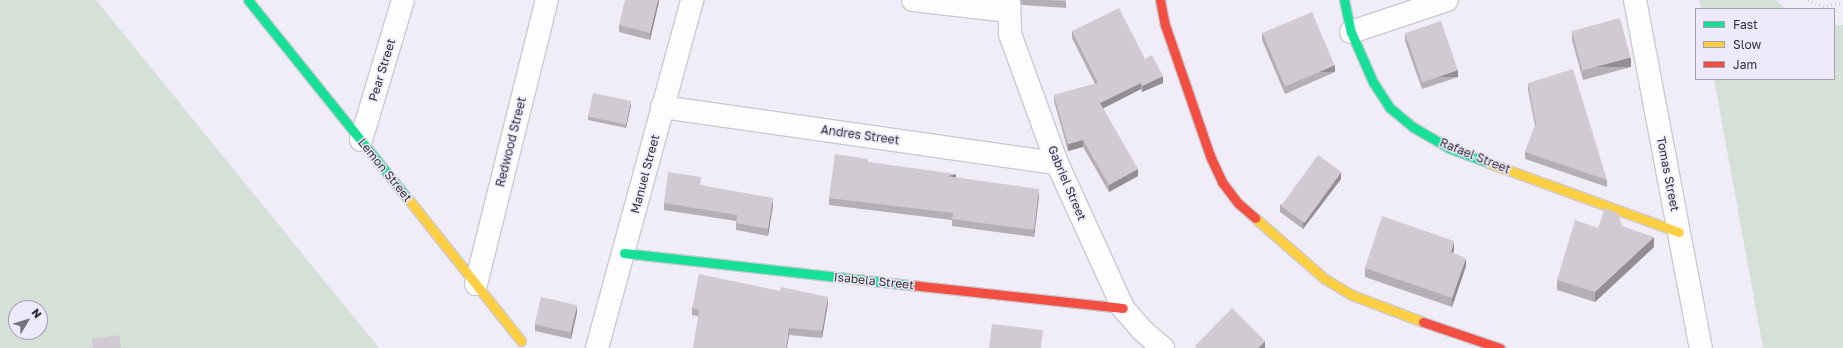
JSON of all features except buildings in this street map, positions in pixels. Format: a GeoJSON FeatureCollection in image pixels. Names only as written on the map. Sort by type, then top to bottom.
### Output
{"type":"FeatureCollection","features":[{"type":"Feature","properties":{"kind":"street","name":"Lemon Street"},"geometry":{"type":"LineString","coordinates":[[248,0],[521,340]]}},
{"type":"Feature","properties":{"kind":"street","name":"Pear Street"},"geometry":{"type":"LineString","coordinates":[[361,140],[403,0]]}},
{"type":"Feature","properties":{"kind":"street","name":"Redwood Street"},"geometry":{"type":"LineString","coordinates":[[476,284],[547,0]]}},
{"type":"Feature","properties":{"kind":"street","name":"Manuel Street"},"geometry":{"type":"LineString","coordinates":[[597,348],[692,0]]}},
{"type":"Feature","properties":{"kind":"street"},"geometry":{"type":"LineString","coordinates":[[913,0],[1008,6]]}},
{"type":"Feature","properties":{"kind":"street"},"geometry":{"type":"LineString","coordinates":[[1160,0],[1165,25],[1210,156],[1222,182],[1238,204],[1326,279],[1352,295],[1383,308],[1500,348]]}},
{"type":"Feature","properties":{"kind":"street","name":"Rafael Street"},"geometry":{"type":"LineString","coordinates":[[1344,0],[1351,32],[1377,88],[1389,107],[1413,127],[1449,148],[1679,232]]}},
{"type":"Feature","properties":{"kind":"street"},"geometry":{"type":"LineString","coordinates":[[1351,32],[1447,0]]}},
{"type":"Feature","properties":{"kind":"street","name":"Tomas Street"},"geometry":{"type":"LineString","coordinates":[[1635,0],[1701,348]]}},
{"type":"Feature","properties":{"kind":"street","name":"Gabriel Street"},"geometry":{"type":"LineString","coordinates":[[1008,6],[1010,34],[1057,163],[1123,308],[1142,330],[1164,348]]}},
{"type":"Feature","properties":{"kind":"street","name":"Andres Street"},"geometry":{"type":"LineString","coordinates":[[662,107],[1057,163]]}},
{"type":"Feature","properties":{"kind":"street","name":"Isabela Street"},"geometry":{"type":"LineString","coordinates":[[624,253],[1123,308]]}},
{"type":"Feature","properties":{"kind":"path"},"geometry":{"type":"LineString","coordinates":[[1808,0],[1823,6],[1843,2]]}},
{"type":"Feature","properties":{"kind":"shaded area"},"geometry":{"type":"Polygon","coordinates":[[[0,0],[96,0],[379,348],[0,348],[0,0]]]}},
{"type":"Feature","properties":{"kind":"shaded area"},"geometry":{"type":"Polygon","coordinates":[[[1699,0],[1775,0],[1786,8],[1701,8],[1699,0]]]}},
{"type":"Feature","properties":{"kind":"shaded area"},"geometry":{"type":"Polygon","coordinates":[[[1835,25],[1843,25],[1843,348],[1763,348],[1714,80],[1835,80],[1835,25]]]}},
{"type":"Feature","properties":{"kind":"traffic: fast"},"geometry":{"type":"LineString","coordinates":[[248,0],[409,200]]}},
{"type":"Feature","properties":{"kind":"traffic: fast"},"geometry":{"type":"LineString","coordinates":[[1344,0],[1351,32],[1373,82],[1389,107],[1413,127],[1449,148],[1489,163]]}},
{"type":"Feature","properties":{"kind":"traffic: fast"},"geometry":{"type":"LineString","coordinates":[[624,253],[911,285]]}},
{"type":"Feature","properties":{"kind":"traffic: slow"},"geometry":{"type":"LineString","coordinates":[[1489,163],[1679,232]]}},
{"type":"Feature","properties":{"kind":"traffic: slow"},"geometry":{"type":"LineString","coordinates":[[409,200],[521,341]]}},
{"type":"Feature","properties":{"kind":"traffic: slow"},"geometry":{"type":"LineString","coordinates":[[1255,218],[1325,279],[1352,295],[1423,322]]}},
{"type":"Feature","properties":{"kind":"traffic: jam"},"geometry":{"type":"LineString","coordinates":[[1160,0],[1165,25],[1210,156],[1222,182],[1238,203],[1255,218]]}},
{"type":"Feature","properties":{"kind":"traffic: jam"},"geometry":{"type":"LineString","coordinates":[[911,285],[1123,308]]}},
{"type":"Feature","properties":{"kind":"traffic: jam"},"geometry":{"type":"LineString","coordinates":[[1423,322],[1500,348]]}}]}
